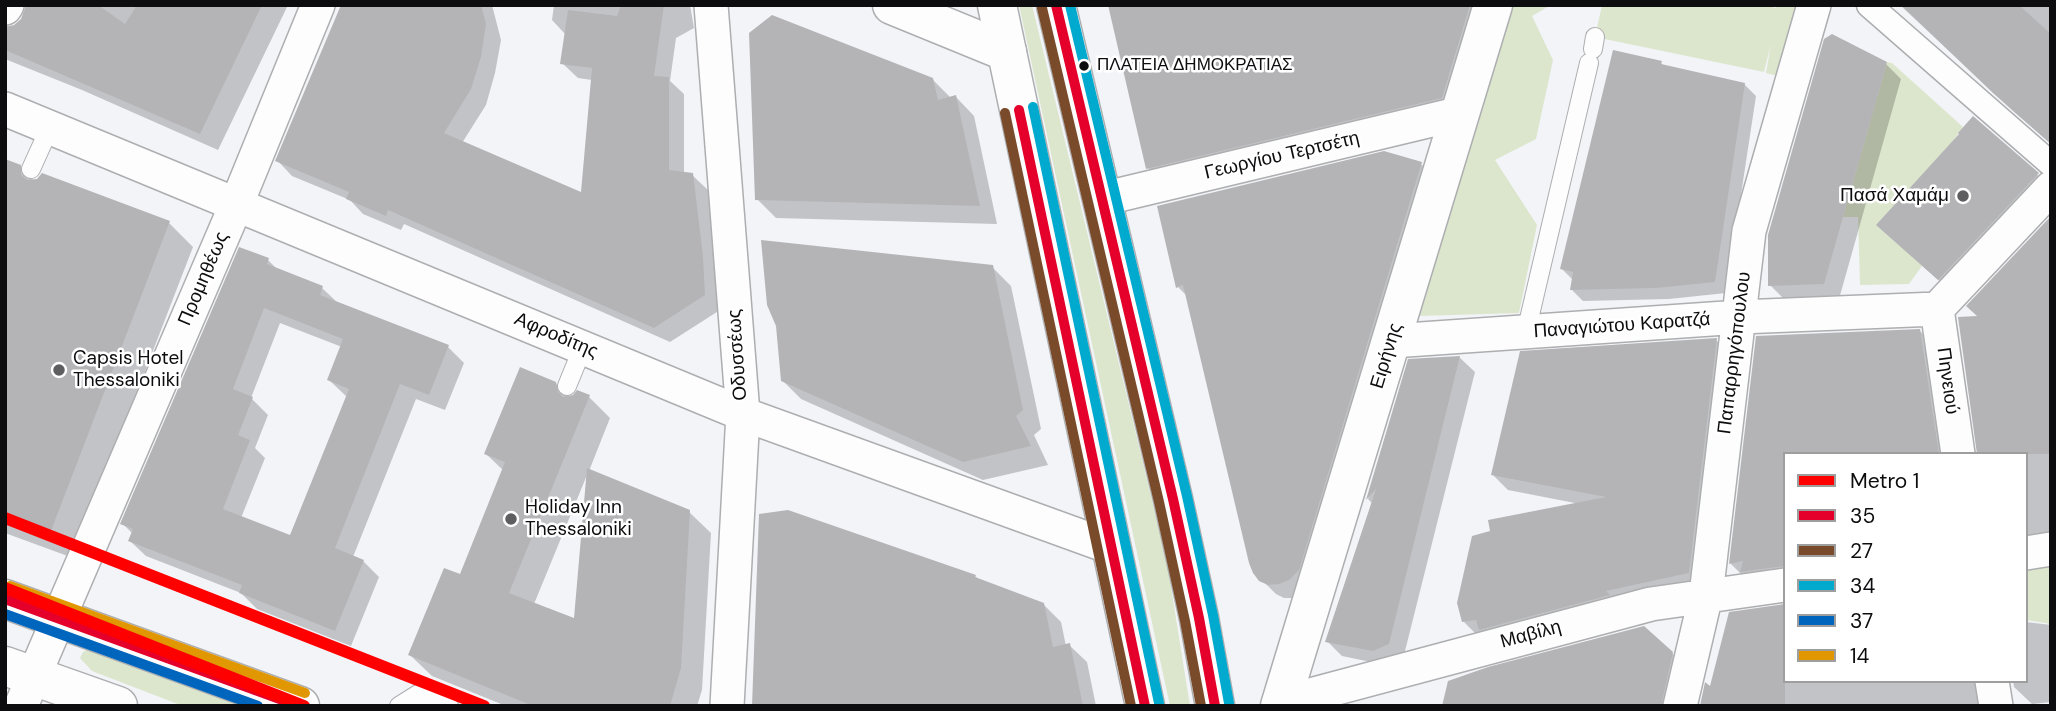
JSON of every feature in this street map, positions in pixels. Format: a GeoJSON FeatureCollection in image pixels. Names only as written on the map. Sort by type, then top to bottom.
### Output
{"type":"FeatureCollection","features":[{"type":"Feature","properties":{"kind":"main road"},"geometry":{"type":"LineString","coordinates":[[892,5],[1007,52]]}},
{"type":"Feature","properties":{"kind":"main road"},"geometry":{"type":"LineString","coordinates":[[997,5],[1145,706]]}},
{"type":"Feature","properties":{"kind":"main road"},"geometry":{"type":"LineString","coordinates":[[1056,5],[1173,499],[1215,706]]}},
{"type":"Feature","properties":{"kind":"main road","name":"Ειρήνης"},"geometry":{"type":"LineString","coordinates":[[1280,705],[1493,5]]}},
{"type":"Feature","properties":{"kind":"main road"},"geometry":{"type":"LineString","coordinates":[[5,599],[300,706]]}},
{"type":"Feature","properties":{"kind":"main road"},"geometry":{"type":"LineString","coordinates":[[20,682],[118,706]]}},
{"type":"Feature","properties":{"kind":"street","name":"Προμηθέως"},"geometry":{"type":"LineString","coordinates":[[20,682],[57,618],[237,203],[318,5]]}},
{"type":"Feature","properties":{"kind":"street","name":"Οδυσσέως"},"geometry":{"type":"LineString","coordinates":[[711,5],[743,414],[727,706]]}},
{"type":"Feature","properties":{"kind":"street","name":"Παπαρρηγόπουλου"},"geometry":{"type":"LineString","coordinates":[[1680,706],[1706,595],[1749,232],[1814,5]]}},
{"type":"Feature","properties":{"kind":"street"},"geometry":{"type":"LineString","coordinates":[[1869,5],[2051,164]]}},
{"type":"Feature","properties":{"kind":"street","name":"Αφροδίτης"},"geometry":{"type":"LineString","coordinates":[[5,109],[743,414],[1113,548]]}},
{"type":"Feature","properties":{"kind":"street","name":"Γεωργίου Τερτσέτη"},"geometry":{"type":"LineString","coordinates":[[1102,199],[1461,113]]}},
{"type":"Feature","properties":{"kind":"street"},"geometry":{"type":"LineString","coordinates":[[1937,309],[2051,188]]}},
{"type":"Feature","properties":{"kind":"street","name":"Παναγιώτου Καρατζά"},"geometry":{"type":"LineString","coordinates":[[1392,341],[1740,317],[1937,309]]}},
{"type":"Feature","properties":{"kind":"street","name":"Πηνειού"},"geometry":{"type":"LineString","coordinates":[[1937,309],[1958,452]]}},
{"type":"Feature","properties":{"kind":"street"},"geometry":{"type":"LineString","coordinates":[[2028,553],[2051,549]]}},
{"type":"Feature","properties":{"kind":"street","name":"Μαβίλη"},"geometry":{"type":"LineString","coordinates":[[1280,705],[1651,604],[1783,585]]}},
{"type":"Feature","properties":{"kind":"street"},"geometry":{"type":"LineString","coordinates":[[1992,683],[1996,706]]}},
{"type":"Feature","properties":{"kind":"lane"},"geometry":{"type":"LineString","coordinates":[[1526,332],[1592,50]]}},
{"type":"Feature","properties":{"kind":"lane"},"geometry":{"type":"LineString","coordinates":[[31,169],[50,127]]}},
{"type":"Feature","properties":{"kind":"lane"},"geometry":{"type":"LineString","coordinates":[[567,386],[583,347]]}},
{"type":"Feature","properties":{"kind":"lane"},"geometry":{"type":"LineString","coordinates":[[399,706],[418,694],[449,706]]}},
{"type":"Feature","properties":{"kind":"green space"},"geometry":{"type":"Polygon","coordinates":[[[1019,5],[1032,5],[1167,562],[1190,706],[1170,706],[1019,5]]]}},
{"type":"Feature","properties":{"kind":"green space"},"geometry":{"type":"Polygon","coordinates":[[[1505,5],[1551,5],[1532,16],[1553,60],[1536,139],[1495,160],[1537,225],[1519,313],[1418,316],[1505,5]]]}},
{"type":"Feature","properties":{"kind":"green space"},"geometry":{"type":"Polygon","coordinates":[[[1602,5],[1765,5],[1776,8],[1777,5],[1803,5],[1782,77],[1766,73],[1771,44],[1764,72],[1595,37],[1602,5]]]}},
{"type":"Feature","properties":{"kind":"green space"},"geometry":{"type":"Polygon","coordinates":[[[1887,62],[1892,63],[1963,127],[1887,233],[1922,266],[1909,284],[1860,285],[1858,217],[1843,217],[1887,62]]]}},
{"type":"Feature","properties":{"kind":"green space"},"geometry":{"type":"Polygon","coordinates":[[[2051,565],[2051,624],[2028,620],[2028,569],[2051,565]]]}},
{"type":"Feature","properties":{"kind":"green space"},"geometry":{"type":"Polygon","coordinates":[[[89,649],[244,706],[183,706],[92,671],[80,658],[83,652],[89,649]]]}},
{"type":"Feature","properties":{"kind":"building"},"geometry":{"type":"Polygon","coordinates":[[[26,5],[98,5],[125,24],[137,5],[262,5],[200,134],[5,50],[5,27],[14,25],[21,19],[26,5]]]}},
{"type":"Feature","properties":{"kind":"building"},"geometry":{"type":"Polygon","coordinates":[[[341,5],[481,5],[486,24],[481,57],[471,89],[444,133],[581,192],[592,68],[560,64],[568,10],[617,16],[621,5],[664,5],[654,76],[669,77],[669,170],[693,173],[705,295],[654,328],[388,210],[386,216],[346,199],[349,192],[275,161],[341,5]]]}},
{"type":"Feature","properties":{"kind":"building"},"geometry":{"type":"Polygon","coordinates":[[[1108,5],[1470,5],[1442,98],[1146,169],[1108,5]]]}},
{"type":"Feature","properties":{"kind":"building"},"geometry":{"type":"Polygon","coordinates":[[[1901,5],[2019,5],[2051,34],[2051,144],[1993,93],[1901,5]]]}},
{"type":"Feature","properties":{"kind":"building"},"geometry":{"type":"Polygon","coordinates":[[[772,15],[933,78],[938,100],[956,95],[980,206],[755,200],[749,33],[772,15]]]}},
{"type":"Feature","properties":{"kind":"building"},"geometry":{"type":"Polygon","coordinates":[[[1832,34],[1887,62],[1824,284],[1768,286],[1768,235],[1824,39],[1832,34]]]}},
{"type":"Feature","properties":{"kind":"building"},"geometry":{"type":"Polygon","coordinates":[[[1613,50],[1745,83],[1715,282],[1656,288],[1570,290],[1573,272],[1560,269],[1613,50]]]}},
{"type":"Feature","properties":{"kind":"building","name":"Πασά Χαμάμ"},"geometry":{"type":"Polygon","coordinates":[[[1973,116],[2039,173],[1938,280],[1876,225],[1973,116]]]}},
{"type":"Feature","properties":{"kind":"building"},"geometry":{"type":"Polygon","coordinates":[[[1384,151],[1422,162],[1299,570],[1289,580],[1268,585],[1259,581],[1249,563],[1183,285],[1176,288],[1157,206],[1384,151]]]}},
{"type":"Feature","properties":{"kind":"building","name":"Capsis Hotel Thessaloniki"},"geometry":{"type":"Polygon","coordinates":[[[5,159],[21,165],[21,175],[27,180],[37,179],[42,173],[170,221],[49,536],[5,519],[5,159]]]}},
{"type":"Feature","properties":{"kind":"building"},"geometry":{"type":"Polygon","coordinates":[[[2051,216],[2051,454],[1977,452],[1958,317],[1977,316],[1966,306],[2051,216]]]}},
{"type":"Feature","properties":{"kind":"building"},"geometry":{"type":"Polygon","coordinates":[[[761,240],[993,265],[1023,410],[1016,416],[1031,446],[963,462],[781,381],[776,326],[767,305],[761,240]]]}},
{"type":"Feature","properties":{"kind":"building"},"geometry":{"type":"Polygon","coordinates":[[[239,247],[269,258],[267,264],[323,286],[320,295],[449,345],[429,395],[400,384],[335,548],[364,560],[335,631],[239,593],[242,585],[128,541],[133,529],[120,524],[239,247]],[[264,308],[233,389],[253,397],[238,435],[250,440],[223,509],[290,535],[349,389],[327,380],[343,339],[264,308]]]}},
{"type":"Feature","properties":{"kind":"building"},"geometry":{"type":"Polygon","coordinates":[[[1920,329],[1939,452],[1783,452],[1783,566],[1740,572],[1743,561],[1729,564],[1756,336],[1920,329]]]}},
{"type":"Feature","properties":{"kind":"building"},"geometry":{"type":"Polygon","coordinates":[[[1717,338],[1689,573],[1606,591],[1610,595],[1479,630],[1476,620],[1462,622],[1457,603],[1472,536],[1490,531],[1488,520],[1606,497],[1491,475],[1520,351],[1717,338]]]}},
{"type":"Feature","properties":{"kind":"building"},"geometry":{"type":"Polygon","coordinates":[[[1460,356],[1389,644],[1373,651],[1325,642],[1376,489],[1366,500],[1408,359],[1460,356]]]}},
{"type":"Feature","properties":{"kind":"building"},"geometry":{"type":"Polygon","coordinates":[[[520,367],[556,382],[558,392],[563,397],[573,395],[577,390],[590,395],[509,593],[574,618],[587,468],[690,510],[681,668],[670,706],[533,706],[408,655],[444,568],[460,574],[505,462],[484,454],[520,367]]]}},
{"type":"Feature","properties":{"kind":"building"},"geometry":{"type":"Polygon","coordinates":[[[788,510],[976,575],[975,577],[1044,603],[1053,647],[1070,643],[1083,706],[752,706],[759,514],[788,510]]]}},
{"type":"Feature","properties":{"kind":"building"},"geometry":{"type":"Polygon","coordinates":[[[1783,604],[1785,706],[1700,706],[1705,682],[1710,686],[1729,612],[1783,604]]]}},
{"type":"Feature","properties":{"kind":"building"},"geometry":{"type":"Polygon","coordinates":[[[1644,626],[1673,652],[1661,706],[1442,706],[1448,681],[1488,667],[1644,626]]]}},
{"type":"Feature","properties":{"kind":"metro line","name":"1"},"geometry":{"type":"LineString","coordinates":[[5,518],[484,706]]}},
{"type":"Feature","properties":{"kind":"metro line","name":"1"},"geometry":{"type":"LineString","coordinates":[[5,588],[304,706]]}},
{"type":"Feature","properties":{"kind":"transit line","name":"35"},"geometry":{"type":"LineString","coordinates":[[1056,5],[1173,499],[1215,706]]}},
{"type":"Feature","properties":{"kind":"transit line","name":"34"},"geometry":{"type":"LineString","coordinates":[[1070,5],[1187,496],[1229,703]]}},
{"type":"Feature","properties":{"kind":"transit line","name":"27"},"geometry":{"type":"LineString","coordinates":[[1042,8],[1159,502],[1201,706]]}},
{"type":"Feature","properties":{"kind":"transit line","name":"34"},"geometry":{"type":"LineString","coordinates":[[1033,107],[1159,703]]}},
{"type":"Feature","properties":{"kind":"transit line","name":"35"},"geometry":{"type":"LineString","coordinates":[[1019,110],[1145,706]]}},
{"type":"Feature","properties":{"kind":"transit line","name":"27"},"geometry":{"type":"LineString","coordinates":[[1005,113],[1131,706]]}},
{"type":"Feature","properties":{"kind":"transit line","name":"14"},"geometry":{"type":"LineString","coordinates":[[10,586],[305,693]]}},
{"type":"Feature","properties":{"kind":"transit line","name":"35"},"geometry":{"type":"LineString","coordinates":[[5,599],[299,706]]}},
{"type":"Feature","properties":{"kind":"transit line","name":"37"},"geometry":{"type":"LineString","coordinates":[[5,614],[258,706]]}},
{"type":"Feature","properties":{"kind":"place","name":"ΠΛΑΤΕΙΑ ΔΗΜΟΚΡΑΤΙΑΣ"},"geometry":{"type":"Point","coordinates":[1084,66]}},
{"type":"Feature","properties":{"kind":"place","name":"Πασά Χαμάμ"},"geometry":{"type":"Point","coordinates":[1963,196]}},
{"type":"Feature","properties":{"kind":"place","name":"Capsis Hotel Thessaloniki"},"geometry":{"type":"Point","coordinates":[59,370]}},
{"type":"Feature","properties":{"kind":"place","name":"Holiday Inn Thessaloniki"},"geometry":{"type":"Point","coordinates":[511,519]}}]}
